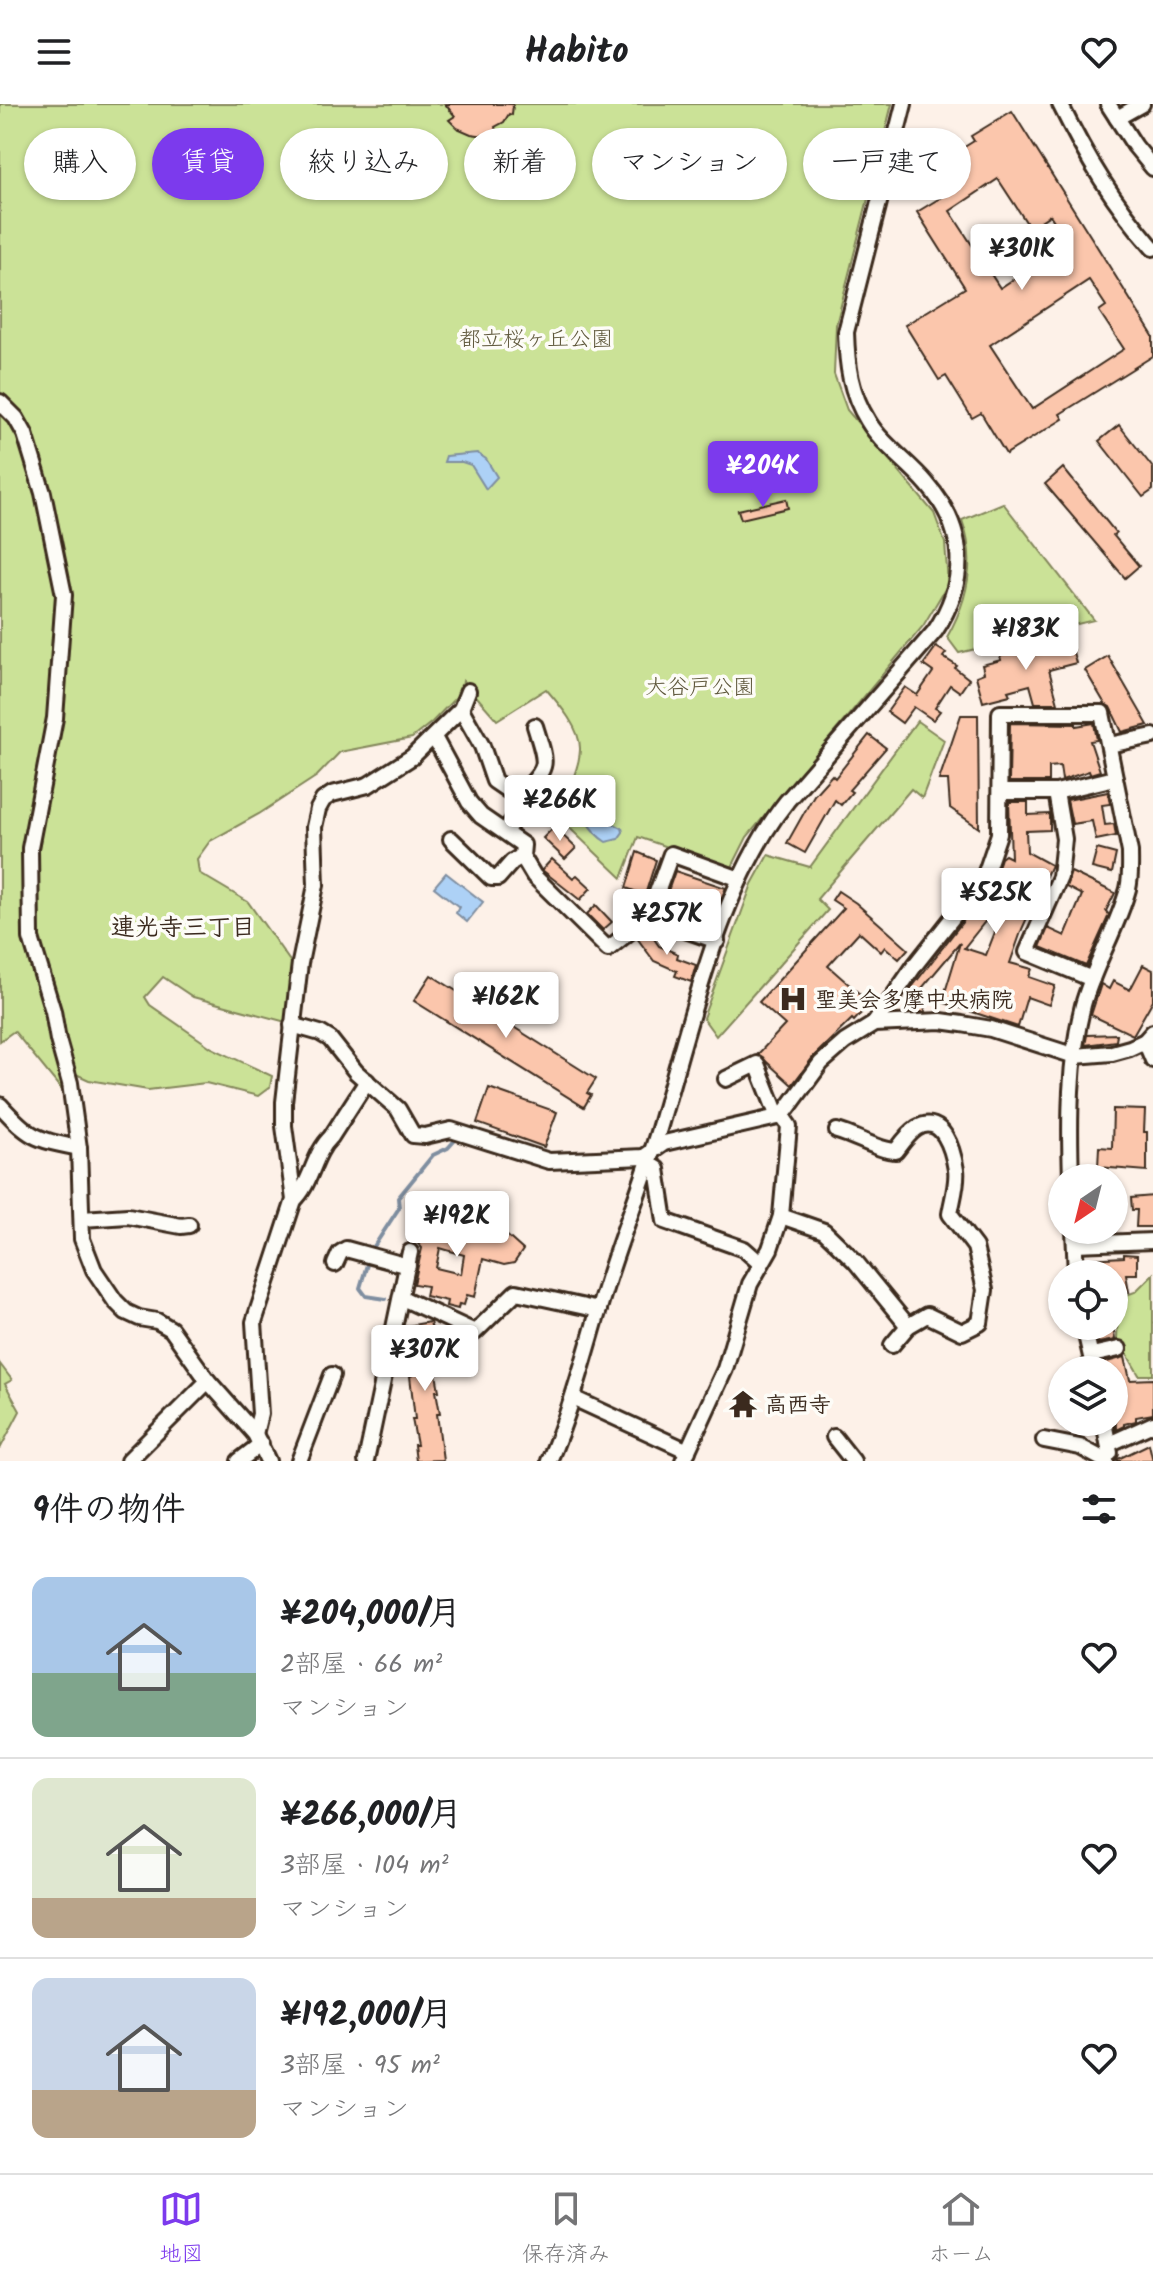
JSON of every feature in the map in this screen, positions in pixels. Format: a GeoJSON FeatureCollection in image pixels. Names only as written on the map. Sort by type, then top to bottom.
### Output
{"type":"FeatureCollection","features":[{"type":"Feature","properties":{"kind":"street"},"geometry":{"type":"LineString","coordinates":[[549,1461],[573,1398],[650,1158],[692,1013],[740,879],[766,827],[935,631],[956,591],[959,566],[957,538],[946,511],[928,485],[869,424],[855,397],[847,369],[846,332],[904,104]]}},
{"type":"Feature","properties":{"kind":"street"},"geometry":{"type":"LineString","coordinates":[[1060,104],[1086,158],[1108,192],[1153,248]]}},
{"type":"Feature","properties":{"kind":"street"},"geometry":{"type":"LineString","coordinates":[[1108,104],[1153,168]]}},
{"type":"Feature","properties":{"kind":"street"},"geometry":{"type":"LineString","coordinates":[[1117,118],[1142,104]]}},
{"type":"Feature","properties":{"kind":"street"},"geometry":{"type":"LineString","coordinates":[[0,402],[16,418],[25,434],[43,493],[64,595],[55,718],[30,848],[31,938],[70,1083],[79,1148],[82,1239],[94,1270],[115,1301],[126,1312],[157,1321],[171,1329],[208,1381],[258,1439],[268,1461]]}},
{"type":"Feature","properties":{"kind":"street"},"geometry":{"type":"LineString","coordinates":[[239,1461],[258,1439],[260,1414],[254,1322],[294,1200],[284,1126],[284,1102],[300,963],[316,885],[314,827],[318,809],[323,800],[332,794],[368,785],[412,757],[461,709],[468,691]]}},
{"type":"Feature","properties":{"kind":"street"},"geometry":{"type":"LineString","coordinates":[[461,709],[482,746],[494,781],[519,798]]}},
{"type":"Feature","properties":{"kind":"street"},"geometry":{"type":"LineString","coordinates":[[650,1158],[664,1143],[780,1116],[821,1063],[845,1042],[874,1024],[986,872],[999,834],[1000,713],[1102,713],[1130,852],[1129,886],[1084,1003],[1069,1120],[1071,1164]]}},
{"type":"Feature","properties":{"kind":"street"},"geometry":{"type":"LineString","coordinates":[[505,832],[519,811],[519,798],[544,768],[546,759],[535,726]]}},
{"type":"Feature","properties":{"kind":"street"},"geometry":{"type":"LineString","coordinates":[[1109,745],[1153,736]]}},
{"type":"Feature","properties":{"kind":"street"},"geometry":{"type":"LineString","coordinates":[[434,737],[469,802],[481,816],[523,845],[522,856],[534,876],[608,949],[648,917],[671,854],[740,879]]}},
{"type":"Feature","properties":{"kind":"street"},"geometry":{"type":"LineString","coordinates":[[1000,792],[1056,792],[1115,778]]}},
{"type":"Feature","properties":{"kind":"street"},"geometry":{"type":"LineString","coordinates":[[1056,792],[1064,839],[1060,877],[1027,952],[1092,979]]}},
{"type":"Feature","properties":{"kind":"street"},"geometry":{"type":"LineString","coordinates":[[451,839],[491,878],[498,878],[522,856]]}},
{"type":"Feature","properties":{"kind":"street"},"geometry":{"type":"LineString","coordinates":[[648,917],[717,941]]}},
{"type":"Feature","properties":{"kind":"street"},"geometry":{"type":"LineString","coordinates":[[874,1024],[941,1021],[962,1024],[991,1029],[1075,1056],[1112,1053],[1149,1037],[1153,1060]]}},
{"type":"Feature","properties":{"kind":"street"},"geometry":{"type":"LineString","coordinates":[[292,1025],[330,1039],[356,1072],[398,1109],[413,1135],[425,1136],[451,1130],[549,1161],[650,1158],[657,1169],[665,1221],[744,1249],[761,1264]]}},
{"type":"Feature","properties":{"kind":"street"},"geometry":{"type":"LineString","coordinates":[[573,1398],[686,1456],[725,1369],[750,1284],[770,1249],[781,1216],[789,1126],[780,1116],[757,1064],[726,1079]]}},
{"type":"Feature","properties":{"kind":"street"},"geometry":{"type":"LineString","coordinates":[[294,1200],[301,1193],[324,1143],[367,1081]]}},
{"type":"Feature","properties":{"kind":"street"},"geometry":{"type":"LineString","coordinates":[[0,1105],[25,1133],[79,1148]]}},
{"type":"Feature","properties":{"kind":"street"},"geometry":{"type":"LineString","coordinates":[[837,1131],[856,1136],[886,1151],[896,1151],[915,1129],[928,1123],[937,1125],[947,1139],[957,1171],[950,1214],[975,1247],[985,1290],[980,1323],[962,1332],[927,1315],[908,1326],[892,1345]]}},
{"type":"Feature","properties":{"kind":"street"},"geometry":{"type":"LineString","coordinates":[[82,1219],[128,1216],[189,1225]]}},
{"type":"Feature","properties":{"kind":"street"},"geometry":{"type":"LineString","coordinates":[[781,1216],[824,1231],[855,1261],[908,1326]]}},
{"type":"Feature","properties":{"kind":"street"},"geometry":{"type":"LineString","coordinates":[[1128,1240],[1153,1241]]}},
{"type":"Feature","properties":{"kind":"street"},"geometry":{"type":"LineString","coordinates":[[335,1264],[340,1253],[346,1249],[409,1259],[366,1461]]}},
{"type":"Feature","properties":{"kind":"street"},"geometry":{"type":"LineString","coordinates":[[402,1298],[475,1332],[516,1292],[599,1310]]}},
{"type":"Feature","properties":{"kind":"street"},"geometry":{"type":"LineString","coordinates":[[1106,1356],[1119,1349]]}},
{"type":"Feature","properties":{"kind":"street"},"geometry":{"type":"LineString","coordinates":[[299,1461],[332,1375]]}},
{"type":"Feature","properties":{"kind":"street"},"geometry":{"type":"LineString","coordinates":[[128,1461],[208,1381]]}},
{"type":"Feature","properties":{"kind":"street"},"geometry":{"type":"LineString","coordinates":[[1109,1444],[1153,1424]]}},
{"type":"Feature","properties":{"kind":"street"},"geometry":{"type":"LineString","coordinates":[[1044,1440],[1080,1447],[1108,1461],[1107,1436]]}},
{"type":"Feature","properties":{"kind":"street"},"geometry":{"type":"LineString","coordinates":[[834,1437],[853,1461]]}},
{"type":"Feature","properties":{"kind":"green space","name":"都立桜ヶ丘公園"},"geometry":{"type":"Polygon","coordinates":[[[0,104],[892,104],[886,128],[803,128],[803,200],[868,200],[836,325],[834,374],[847,410],[934,513],[945,543],[948,584],[923,626],[747,837],[731,869],[638,837],[622,878],[557,816],[574,775],[580,750],[573,725],[557,702],[546,689],[497,720],[463,681],[461,692],[412,738],[340,752],[317,776],[210,841],[197,859],[199,873],[248,902],[294,967],[286,1022],[193,997],[163,977],[145,997],[150,1005],[212,1048],[272,1076],[270,1087],[258,1096],[206,1083],[148,1090],[89,1080],[76,1074],[61,1089],[14,1031],[0,1041],[0,104]]]}},
{"type":"Feature","properties":{"kind":"green space"},"geometry":{"type":"Polygon","coordinates":[[[1003,503],[1094,620],[959,653],[947,637],[960,609],[968,580],[969,550],[962,520],[1003,503]]]}},
{"type":"Feature","properties":{"kind":"green space"},"geometry":{"type":"Polygon","coordinates":[[[917,721],[944,740],[922,798],[911,789],[817,899],[828,910],[716,1036],[703,1018],[752,884],[768,855],[810,867],[917,721]]]}},
{"type":"Feature","properties":{"kind":"green space"},"geometry":{"type":"Polygon","coordinates":[[[1153,1274],[1153,1375],[1139,1375],[1117,1343],[1117,1340],[1128,1340],[1128,1294],[1135,1292],[1153,1274]]]}},
{"type":"Feature","properties":{"kind":"green space"},"geometry":{"type":"Polygon","coordinates":[[[0,1364],[12,1380],[5,1384],[20,1411],[0,1449],[0,1364]]]}},
{"type":"Feature","properties":{"kind":"water"},"geometry":{"type":"Polygon","coordinates":[[[477,453],[486,459],[497,477],[486,489],[471,465],[444,462],[446,456],[477,453]]]}},
{"type":"Feature","properties":{"kind":"water"},"geometry":{"type":"Polygon","coordinates":[[[580,788],[586,801],[606,811],[608,821],[622,828],[618,839],[606,842],[590,826],[578,803],[577,789],[580,788]]]}},
{"type":"Feature","properties":{"kind":"water"},"geometry":{"type":"Polygon","coordinates":[[[446,873],[483,902],[467,922],[456,913],[459,907],[434,887],[446,873]]]}},
{"type":"Feature","properties":{"kind":"building"},"geometry":{"type":"Polygon","coordinates":[[[445,104],[513,104],[512,115],[509,114],[495,128],[464,128],[464,131],[449,120],[455,116],[445,104]]]}},
{"type":"Feature","properties":{"kind":"building"},"geometry":{"type":"Polygon","coordinates":[[[1012,111],[1153,336],[1153,356],[1060,414],[1063,419],[1006,454],[981,413],[972,418],[946,376],[939,380],[905,325],[965,288],[917,212],[937,200],[966,200],[950,211],[1000,288],[1068,243],[1050,215],[1030,228],[998,179],[971,197],[971,143],[974,141],[971,136],[1012,111]],[[1089,280],[990,345],[1032,409],[1124,349],[1099,311],[1106,306],[1089,280]]]}},
{"type":"Feature","properties":{"kind":"building"},"geometry":{"type":"Polygon","coordinates":[[[1119,425],[1153,468],[1153,490],[1143,497],[1099,441],[1119,425]]]}},
{"type":"Feature","properties":{"kind":"building"},"geometry":{"type":"Polygon","coordinates":[[[1063,468],[1139,566],[1125,578],[1045,484],[1063,468]]]}},
{"type":"Feature","properties":{"kind":"building"},"geometry":{"type":"Polygon","coordinates":[[[786,499],[788,508],[741,519],[738,510],[786,499]]]}},
{"type":"Feature","properties":{"kind":"building"},"geometry":{"type":"Polygon","coordinates":[[[1069,638],[1076,663],[1049,670],[1058,703],[1035,703],[1030,685],[1008,691],[1010,695],[983,702],[976,676],[984,673],[982,665],[1001,660],[1000,656],[1069,638]]]}},
{"type":"Feature","properties":{"kind":"building"},"geometry":{"type":"Polygon","coordinates":[[[936,647],[946,653],[943,657],[969,679],[960,692],[950,685],[935,708],[940,711],[933,720],[914,707],[902,723],[887,712],[905,687],[917,695],[933,672],[923,665],[936,647]]]}},
{"type":"Feature","properties":{"kind":"building"},"geometry":{"type":"Polygon","coordinates":[[[1108,656],[1148,725],[1122,732],[1110,707],[1105,704],[1085,670],[1108,656]]]}},
{"type":"Feature","properties":{"kind":"building"},"geometry":{"type":"Polygon","coordinates":[[[961,715],[978,715],[979,828],[950,808],[948,780],[939,780],[961,715]]]}},
{"type":"Feature","properties":{"kind":"building"},"geometry":{"type":"Polygon","coordinates":[[[1010,723],[1076,726],[1094,723],[1097,740],[1090,741],[1100,771],[1090,774],[1089,771],[1062,780],[1060,766],[1049,767],[1049,782],[1009,782],[1010,723]]]}},
{"type":"Feature","properties":{"kind":"building"},"geometry":{"type":"Polygon","coordinates":[[[869,735],[886,748],[849,790],[852,792],[841,805],[835,800],[805,853],[787,843],[814,795],[832,775],[835,778],[869,735]]]}},
{"type":"Feature","properties":{"kind":"building"},"geometry":{"type":"Polygon","coordinates":[[[1108,792],[1110,804],[1102,805],[1105,825],[1114,824],[1116,836],[1096,840],[1092,821],[1072,824],[1067,800],[1108,792]]]}},
{"type":"Feature","properties":{"kind":"building"},"geometry":{"type":"Polygon","coordinates":[[[1009,802],[1028,802],[1028,815],[1050,814],[1050,830],[1026,831],[1027,852],[1051,865],[1010,963],[1032,969],[1029,977],[1055,986],[1049,1005],[1027,997],[1018,1027],[942,1002],[960,943],[922,988],[925,1012],[908,1012],[906,995],[984,894],[1001,858],[1005,855],[1011,858],[1009,802]],[[1001,879],[987,903],[995,909],[964,948],[986,955],[1002,914],[1006,917],[1021,889],[1001,879]]]}},
{"type":"Feature","properties":{"kind":"building"},"geometry":{"type":"Polygon","coordinates":[[[554,827],[576,848],[565,859],[543,838],[554,827]]]}},
{"type":"Feature","properties":{"kind":"building"},"geometry":{"type":"Polygon","coordinates":[[[1097,849],[1116,854],[1112,873],[1092,868],[1097,849]]]}},
{"type":"Feature","properties":{"kind":"building"},"geometry":{"type":"Polygon","coordinates":[[[637,852],[656,860],[645,895],[626,888],[637,852]]]}},
{"type":"Feature","properties":{"kind":"building"},"geometry":{"type":"Polygon","coordinates":[[[552,859],[573,878],[577,875],[591,888],[580,900],[542,870],[552,859]]]}},
{"type":"Feature","properties":{"kind":"building"},"geometry":{"type":"Polygon","coordinates":[[[675,871],[726,888],[705,926],[661,911],[675,871]]]}},
{"type":"Feature","properties":{"kind":"building"},"geometry":{"type":"Polygon","coordinates":[[[1071,872],[1115,893],[1106,911],[1109,915],[1086,966],[1040,947],[1048,928],[1065,936],[1082,895],[1066,887],[1071,872]]]}},
{"type":"Feature","properties":{"kind":"building","name":"聖美会多摩中央病院"},"geometry":{"type":"Polygon","coordinates":[[[838,891],[908,949],[899,959],[885,947],[881,952],[859,932],[828,966],[870,1003],[814,1056],[792,1085],[758,1054],[785,1025],[759,1002],[844,908],[832,900],[838,891]]]}},
{"type":"Feature","properties":{"kind":"building"},"geometry":{"type":"Polygon","coordinates":[[[596,905],[612,922],[603,930],[587,914],[596,905]]]}},
{"type":"Feature","properties":{"kind":"building"},"geometry":{"type":"Polygon","coordinates":[[[648,930],[659,946],[678,954],[677,958],[696,965],[691,982],[675,976],[677,971],[654,961],[637,938],[648,930]]]}},
{"type":"Feature","properties":{"kind":"building"},"geometry":{"type":"Polygon","coordinates":[[[1143,965],[1153,970],[1153,1000],[1133,1035],[1091,1015],[1101,984],[1109,989],[1113,981],[1130,990],[1143,965]]]}},
{"type":"Feature","properties":{"kind":"building"},"geometry":{"type":"Polygon","coordinates":[[[431,975],[596,1079],[587,1093],[591,1095],[584,1107],[414,1001],[431,975]]]}},
{"type":"Feature","properties":{"kind":"building"},"geometry":{"type":"Polygon","coordinates":[[[1117,1034],[1116,1041],[1085,1045],[1087,1035],[1117,1034]]]}},
{"type":"Feature","properties":{"kind":"building"},"geometry":{"type":"Polygon","coordinates":[[[489,1088],[557,1112],[544,1147],[477,1123],[489,1088]]]}},
{"type":"Feature","properties":{"kind":"building"},"geometry":{"type":"Polygon","coordinates":[[[1113,1109],[1145,1110],[1147,1171],[1128,1169],[1128,1164],[1098,1164],[1099,1147],[1112,1148],[1113,1109]]]}},
{"type":"Feature","properties":{"kind":"building"},"geometry":{"type":"Polygon","coordinates":[[[1153,1196],[1152,1227],[1136,1227],[1137,1210],[1132,1210],[1131,1198],[1153,1196]]]}},
{"type":"Feature","properties":{"kind":"building"},"geometry":{"type":"Polygon","coordinates":[[[426,1218],[446,1222],[458,1230],[468,1227],[480,1233],[490,1232],[499,1238],[503,1232],[523,1250],[514,1263],[504,1265],[483,1259],[475,1297],[467,1295],[464,1305],[459,1304],[458,1309],[446,1306],[447,1301],[425,1296],[427,1286],[414,1284],[422,1248],[413,1238],[418,1222],[426,1218]],[[440,1248],[436,1268],[461,1274],[464,1255],[440,1248]]]}},
{"type":"Feature","properties":{"kind":"building"},"geometry":{"type":"Polygon","coordinates":[[[1124,1254],[1137,1255],[1137,1274],[1128,1274],[1128,1260],[1088,1260],[1088,1259],[1124,1257],[1124,1254]]]}},
{"type":"Feature","properties":{"kind":"building"},"geometry":{"type":"Polygon","coordinates":[[[430,1322],[436,1345],[438,1367],[435,1368],[439,1391],[436,1391],[440,1413],[437,1414],[443,1460],[416,1461],[410,1376],[413,1375],[408,1352],[412,1351],[407,1326],[430,1322]]]}},
{"type":"Feature","properties":{"kind":"building"},"geometry":{"type":"Polygon","coordinates":[[[1128,1371],[1130,1380],[1153,1379],[1153,1414],[1136,1417],[1136,1421],[1128,1423],[1128,1371]]]}},
{"type":"Feature","properties":{"kind":"building"},"geometry":{"type":"Polygon","coordinates":[[[1149,1444],[1153,1461],[1116,1461],[1118,1459],[1149,1444]]]}},
{"type":"Feature","properties":{"kind":"waterway"},"geometry":{"type":"LineString","coordinates":[[386,1299],[366,1296],[360,1288],[371,1251],[399,1208],[398,1198],[433,1155],[448,1148],[457,1138]]}},
{"type":"Feature","properties":{"kind":"place","name":"聖美会多摩中央病院"},"geometry":{"type":"Point","coordinates":[793,999]}},
{"type":"Feature","properties":{"kind":"place","name":"高西寺"},"geometry":{"type":"Point","coordinates":[743,1404]}},
{"type":"Feature","properties":{"kind":"district","name":"連光寺三丁目"},"geometry":{"type":"Point","coordinates":[183,927]}},
{"type":"Feature","properties":{"kind":"park label","name":"大谷戸公園"},"geometry":{"type":"Point","coordinates":[700,686]}}]}
